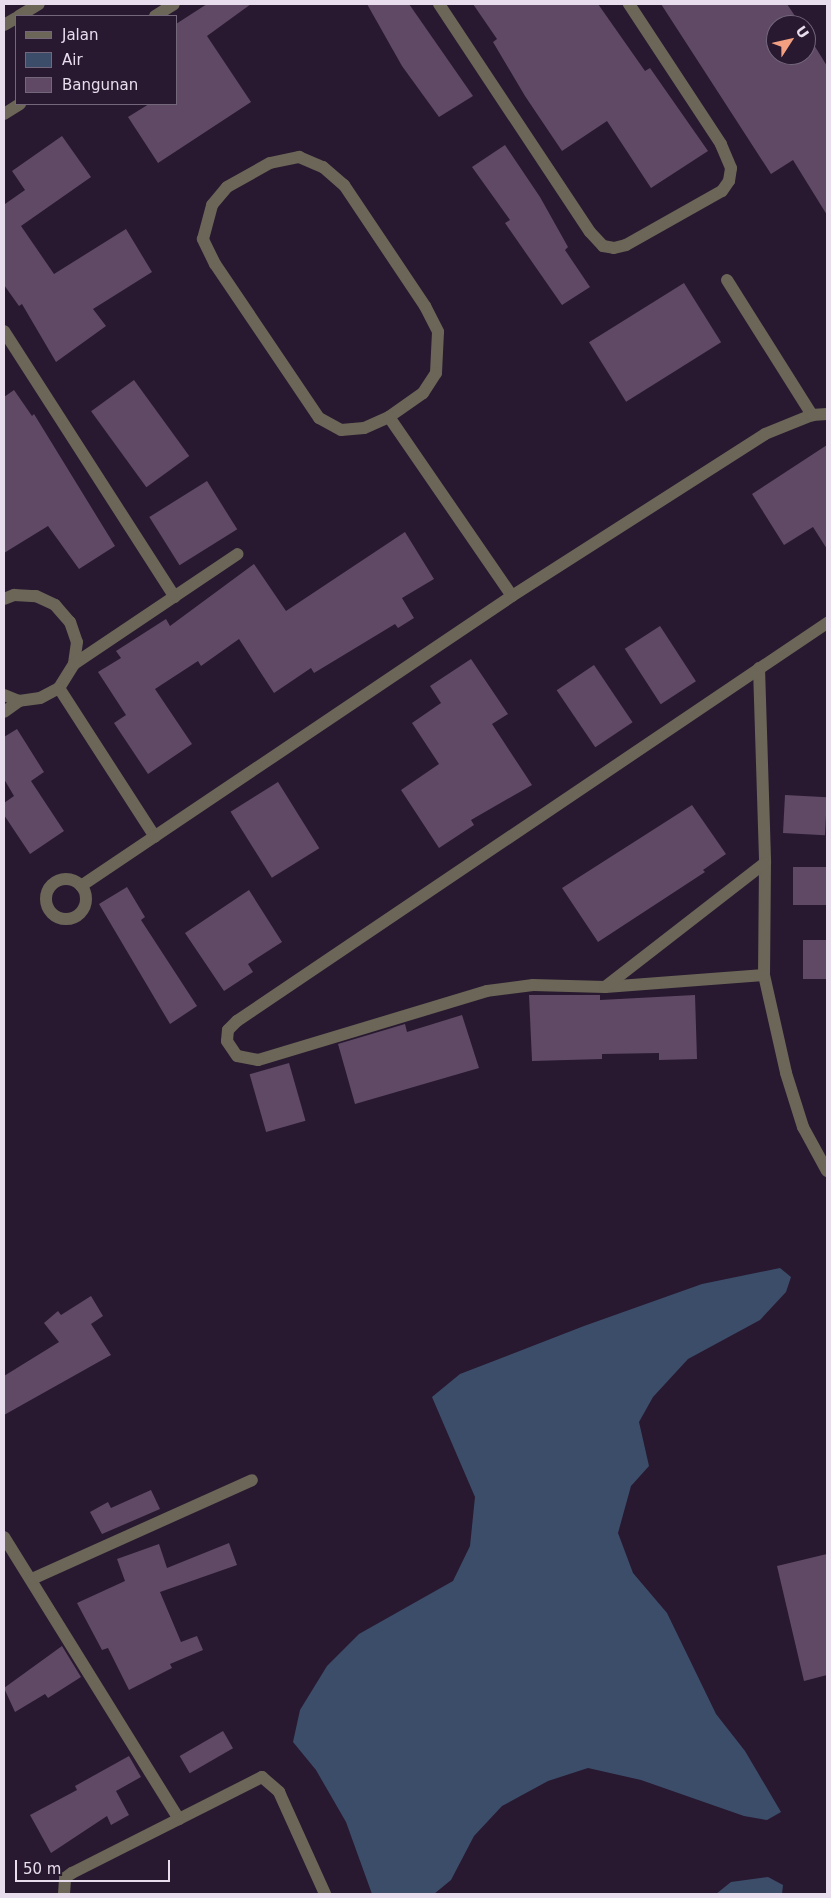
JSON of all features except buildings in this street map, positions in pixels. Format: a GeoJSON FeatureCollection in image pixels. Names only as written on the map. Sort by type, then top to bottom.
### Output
{"type":"FeatureCollection","features":[{"type":"Feature","properties":{"kind":"street"},"geometry":{"type":"LineString","coordinates":[[20,15],[39,4]]}},
{"type":"Feature","properties":{"kind":"street"},"geometry":{"type":"LineString","coordinates":[[157,15],[174,4]]}},
{"type":"Feature","properties":{"kind":"street"},"geometry":{"type":"LineString","coordinates":[[439,4],[590,232],[603,246],[614,248],[626,245],[722,191],[729,181],[731,168],[721,144],[628,4]]}},
{"type":"Feature","properties":{"kind":"street"},"geometry":{"type":"LineString","coordinates":[[4,25],[15,18]]}},
{"type":"Feature","properties":{"kind":"street"},"geometry":{"type":"LineString","coordinates":[[4,114],[18,105]]}},
{"type":"Feature","properties":{"kind":"street"},"geometry":{"type":"LineString","coordinates":[[300,156],[323,167],[344,185],[425,306],[438,332],[436,373],[423,393],[389,417],[364,428],[340,430],[319,418],[215,264],[204,239],[207,220],[212,204],[240,178],[270,163],[300,156]]}},
{"type":"Feature","properties":{"kind":"street"},"geometry":{"type":"LineString","coordinates":[[727,280],[812,415]]}},
{"type":"Feature","properties":{"kind":"street"},"geometry":{"type":"LineString","coordinates":[[4,331],[175,597]]}},
{"type":"Feature","properties":{"kind":"street"},"geometry":{"type":"LineString","coordinates":[[81,886],[512,596],[765,434],[812,415],[827,414]]}},
{"type":"Feature","properties":{"kind":"street"},"geometry":{"type":"LineString","coordinates":[[389,417],[512,596]]}},
{"type":"Feature","properties":{"kind":"street"},"geometry":{"type":"LineString","coordinates":[[4,696],[19,701],[40,698],[59,688],[74,664],[238,554]]}},
{"type":"Feature","properties":{"kind":"street"},"geometry":{"type":"LineString","coordinates":[[4,599],[14,595],[36,596],[55,605],[72,628],[76,642],[74,664]]}},
{"type":"Feature","properties":{"kind":"street"},"geometry":{"type":"LineString","coordinates":[[764,976],[605,987],[533,985],[487,991],[258,1060],[237,1056],[228,1041],[228,1030],[237,1021],[827,623]]}},
{"type":"Feature","properties":{"kind":"street"},"geometry":{"type":"LineString","coordinates":[[759,668],[765,863],[764,976],[786,1073],[803,1127],[827,1171]]}},
{"type":"Feature","properties":{"kind":"street"},"geometry":{"type":"LineString","coordinates":[[59,688],[155,837]]}},
{"type":"Feature","properties":{"kind":"street"},"geometry":{"type":"LineString","coordinates":[[4,712],[19,701]]}},
{"type":"Feature","properties":{"kind":"street"},"geometry":{"type":"LineString","coordinates":[[605,987],[765,863]]}},
{"type":"Feature","properties":{"kind":"street"},"geometry":{"type":"LineString","coordinates":[[32,1579],[252,1480]]}},
{"type":"Feature","properties":{"kind":"street"},"geometry":{"type":"LineString","coordinates":[[4,1537],[32,1579],[179,1819]]}},
{"type":"Feature","properties":{"kind":"street"},"geometry":{"type":"LineString","coordinates":[[64,1894],[65,1878],[72,1873],[262,1777],[270,1780],[279,1792],[325,1894]]}},
{"type":"Feature","properties":{"kind":"water"},"geometry":{"type":"Polygon","coordinates":[[[780,1268],[791,1277],[786,1292],[760,1320],[688,1359],[653,1397],[639,1422],[649,1466],[631,1486],[618,1533],[633,1573],[667,1613],[716,1714],[745,1751],[781,1812],[767,1820],[744,1816],[641,1780],[588,1768],[548,1781],[502,1806],[474,1836],[451,1880],[434,1894],[372,1894],[346,1822],[316,1770],[293,1742],[300,1710],[327,1666],[359,1634],[453,1581],[470,1546],[475,1497],[432,1397],[460,1374],[584,1326],[702,1284],[780,1268]]]}},
{"type":"Feature","properties":{"kind":"water"},"geometry":{"type":"Polygon","coordinates":[[[768,1877],[783,1885],[782,1894],[716,1894],[731,1882],[768,1877]]]}}]}
